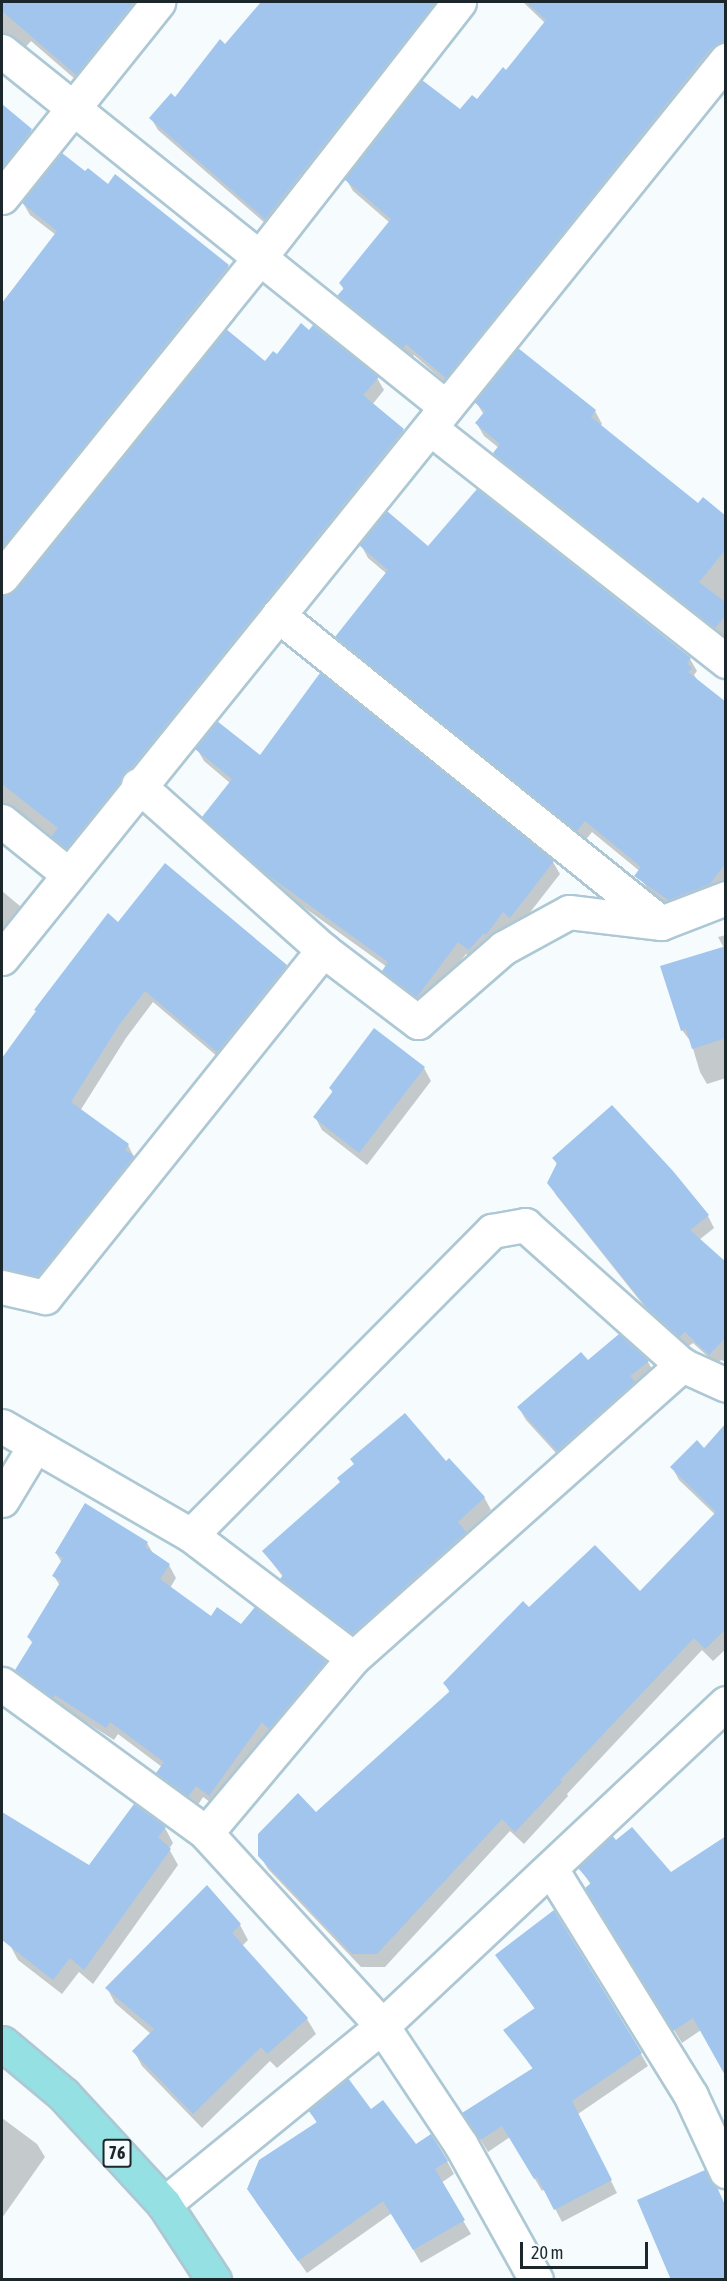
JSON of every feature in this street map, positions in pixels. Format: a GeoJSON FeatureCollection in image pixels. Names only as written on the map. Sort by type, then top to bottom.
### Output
{"type":"FeatureCollection","features":[{"type":"Feature","properties":{"kind":"main road","name":"76"},"geometry":{"type":"LineString","coordinates":[[2,2043],[63,2094],[164,2204],[214,2280]]}},
{"type":"Feature","properties":{"kind":"street"},"geometry":{"type":"LineString","coordinates":[[2,198],[158,2]]}},
{"type":"Feature","properties":{"kind":"street"},"geometry":{"type":"LineString","coordinates":[[2,577],[259,258],[459,2]]}},
{"type":"Feature","properties":{"kind":"street"},"geometry":{"type":"LineString","coordinates":[[2,51],[259,258],[438,418],[726,661]]}},
{"type":"Feature","properties":{"kind":"street"},"geometry":{"type":"LineString","coordinates":[[2,958],[138,785],[438,418],[726,60]]}},
{"type":"Feature","properties":{"kind":"street"},"geometry":{"type":"LineString","coordinates":[[278,615],[661,923]]}},
{"type":"Feature","properties":{"kind":"street"},"geometry":{"type":"LineString","coordinates":[[138,785],[322,950],[418,1023],[503,948],[569,912],[661,923],[726,898]]}},
{"type":"Feature","properties":{"kind":"street"},"geometry":{"type":"LineString","coordinates":[[2,821],[68,874]]}},
{"type":"Feature","properties":{"kind":"street"},"geometry":{"type":"LineString","coordinates":[[2,1287],[45,1298],[322,950]]}},
{"type":"Feature","properties":{"kind":"street"},"geometry":{"type":"LineString","coordinates":[[191,1535],[492,1231],[525,1225],[682,1365],[726,1385]]}},
{"type":"Feature","properties":{"kind":"street"},"geometry":{"type":"LineString","coordinates":[[206,1833],[353,1658],[682,1365]]}},
{"type":"Feature","properties":{"kind":"street"},"geometry":{"type":"LineString","coordinates":[[2,1426],[191,1535],[353,1658]]}},
{"type":"Feature","properties":{"kind":"street"},"geometry":{"type":"LineString","coordinates":[[2,1500],[35,1445]]}},
{"type":"Feature","properties":{"kind":"street"},"geometry":{"type":"LineString","coordinates":[[2,1684],[206,1833],[382,2026],[461,2145],[536,2280]]}},
{"type":"Feature","properties":{"kind":"street"},"geometry":{"type":"LineString","coordinates":[[164,2204],[382,2026],[551,1869],[722,1716]]}},
{"type":"Feature","properties":{"kind":"street"},"geometry":{"type":"LineString","coordinates":[[551,1869],[691,2096],[726,2171]]}},
{"type":"Feature","properties":{"kind":"building"},"geometry":{"type":"Polygon","coordinates":[[[2,2],[134,2],[76,75],[2,11],[2,2]]]}},
{"type":"Feature","properties":{"kind":"building"},"geometry":{"type":"Polygon","coordinates":[[[261,2],[436,2],[265,219],[149,118],[171,93],[175,97],[220,39],[225,44],[261,2]]]}},
{"type":"Feature","properties":{"kind":"building"},"geometry":{"type":"Polygon","coordinates":[[[526,2],[726,2],[726,42],[711,48],[446,378],[406,344],[403,348],[337,296],[344,288],[339,283],[391,219],[344,179],[422,80],[460,109],[472,95],[477,99],[503,67],[506,70],[546,20],[526,2]]]}},
{"type":"Feature","properties":{"kind":"building"},"geometry":{"type":"Polygon","coordinates":[[[2,104],[32,129],[2,168],[2,104]]]}},
{"type":"Feature","properties":{"kind":"building"},"geometry":{"type":"Polygon","coordinates":[[[62,153],[85,171],[88,168],[108,184],[115,174],[229,265],[2,548],[2,303],[57,231],[22,203],[62,153]]]}},
{"type":"Feature","properties":{"kind":"building"},"geometry":{"type":"Polygon","coordinates":[[[301,323],[309,330],[313,325],[379,377],[363,395],[404,429],[131,768],[124,773],[120,782],[66,849],[51,837],[58,828],[2,784],[2,595],[17,589],[226,329],[265,361],[273,351],[277,354],[301,323]]]}},
{"type":"Feature","properties":{"kind":"building"},"geometry":{"type":"Polygon","coordinates":[[[518,348],[596,410],[591,417],[698,503],[703,497],[726,516],[726,549],[699,582],[726,603],[726,615],[715,628],[493,453],[500,444],[475,423],[485,411],[474,402],[518,348]]]}},
{"type":"Feature","properties":{"kind":"building"},"geometry":{"type":"Polygon","coordinates":[[[477,489],[691,658],[687,663],[692,668],[688,672],[726,702],[726,863],[710,884],[668,900],[634,876],[641,867],[585,821],[577,831],[335,637],[388,570],[359,545],[387,511],[428,546],[477,489]]]}},
{"type":"Feature","properties":{"kind":"building"},"geometry":{"type":"Polygon","coordinates":[[[320,673],[554,861],[510,918],[503,912],[486,935],[484,933],[469,950],[458,942],[417,997],[382,971],[388,962],[261,870],[202,817],[232,779],[195,749],[217,721],[260,755],[320,673]]]}},
{"type":"Feature","properties":{"kind":"building"},"geometry":{"type":"Polygon","coordinates":[[[165,863],[287,965],[217,1052],[145,991],[119,1025],[71,1102],[129,1144],[125,1150],[134,1156],[38,1276],[2,1269],[2,1058],[36,1011],[34,1010],[108,913],[118,922],[165,863]]]}},
{"type":"Feature","properties":{"kind":"building"},"geometry":{"type":"Polygon","coordinates":[[[726,946],[726,1038],[692,1049],[686,1029],[681,1031],[660,966],[726,946]]]}},
{"type":"Feature","properties":{"kind":"building"},"geometry":{"type":"Polygon","coordinates":[[[374,1028],[425,1067],[359,1153],[313,1117],[333,1091],[329,1088],[374,1028]]]}},
{"type":"Feature","properties":{"kind":"building"},"geometry":{"type":"Polygon","coordinates":[[[612,1105],[673,1171],[709,1215],[690,1230],[726,1262],[726,1337],[709,1355],[685,1332],[679,1337],[648,1309],[547,1183],[557,1163],[552,1158],[612,1105]]]}},
{"type":"Feature","properties":{"kind":"building"},"geometry":{"type":"Polygon","coordinates":[[[619,1334],[649,1361],[630,1376],[635,1382],[557,1451],[517,1407],[581,1352],[588,1360],[619,1334]]]}},
{"type":"Feature","properties":{"kind":"building"},"geometry":{"type":"Polygon","coordinates":[[[405,1413],[446,1461],[449,1458],[485,1497],[458,1522],[466,1532],[352,1634],[280,1579],[283,1575],[262,1551],[340,1482],[337,1478],[354,1464],[350,1459],[405,1413]]]}},
{"type":"Feature","properties":{"kind":"building"},"geometry":{"type":"Polygon","coordinates":[[[726,1423],[726,1629],[705,1649],[694,1638],[560,1780],[562,1782],[515,1832],[502,1819],[377,1954],[352,1954],[258,1856],[258,1834],[298,1793],[316,1812],[450,1691],[443,1683],[523,1601],[529,1607],[595,1545],[640,1591],[716,1512],[670,1467],[697,1440],[704,1448],[726,1423]]]}},
{"type":"Feature","properties":{"kind":"building"},"geometry":{"type":"Polygon","coordinates":[[[85,1503],[148,1542],[145,1547],[170,1564],[160,1579],[211,1616],[217,1607],[241,1624],[255,1607],[326,1661],[269,1729],[262,1722],[209,1796],[196,1786],[188,1797],[156,1773],[164,1762],[110,1722],[106,1728],[55,1695],[53,1698],[15,1670],[33,1641],[27,1637],[61,1581],[52,1576],[63,1558],[55,1553],[85,1503]]]}},
{"type":"Feature","properties":{"kind":"building"},"geometry":{"type":"Polygon","coordinates":[[[134,1804],[166,1827],[158,1837],[171,1849],[84,1970],[70,1958],[53,1980],[2,1940],[2,1812],[89,1865],[134,1804]]]}},
{"type":"Feature","properties":{"kind":"building"},"geometry":{"type":"Polygon","coordinates":[[[632,1827],[671,1872],[726,1836],[726,2077],[693,2018],[673,2031],[585,1888],[591,1883],[578,1868],[612,1835],[616,1840],[632,1827]]]}},
{"type":"Feature","properties":{"kind":"building"},"geometry":{"type":"Polygon","coordinates":[[[207,1885],[241,1924],[232,1933],[308,2018],[267,2054],[261,2047],[193,2114],[132,2051],[154,2029],[105,1988],[207,1885]]]}},
{"type":"Feature","properties":{"kind":"building"},"geometry":{"type":"Polygon","coordinates":[[[554,1910],[642,2053],[572,2101],[612,2180],[554,2210],[537,2177],[534,2179],[502,2126],[480,2140],[462,2113],[533,2068],[503,2030],[535,2008],[495,1955],[554,1910]]]}},
{"type":"Feature","properties":{"kind":"building"},"geometry":{"type":"Polygon","coordinates":[[[348,2078],[371,2109],[383,2100],[416,2144],[431,2134],[448,2161],[435,2169],[465,2220],[413,2250],[383,2201],[298,2261],[247,2189],[259,2160],[317,2122],[308,2110],[348,2078]]]}},
{"type":"Feature","properties":{"kind":"building"},"geometry":{"type":"Polygon","coordinates":[[[705,2170],[717,2187],[726,2207],[726,2280],[671,2280],[637,2200],[705,2170]]]}}]}
